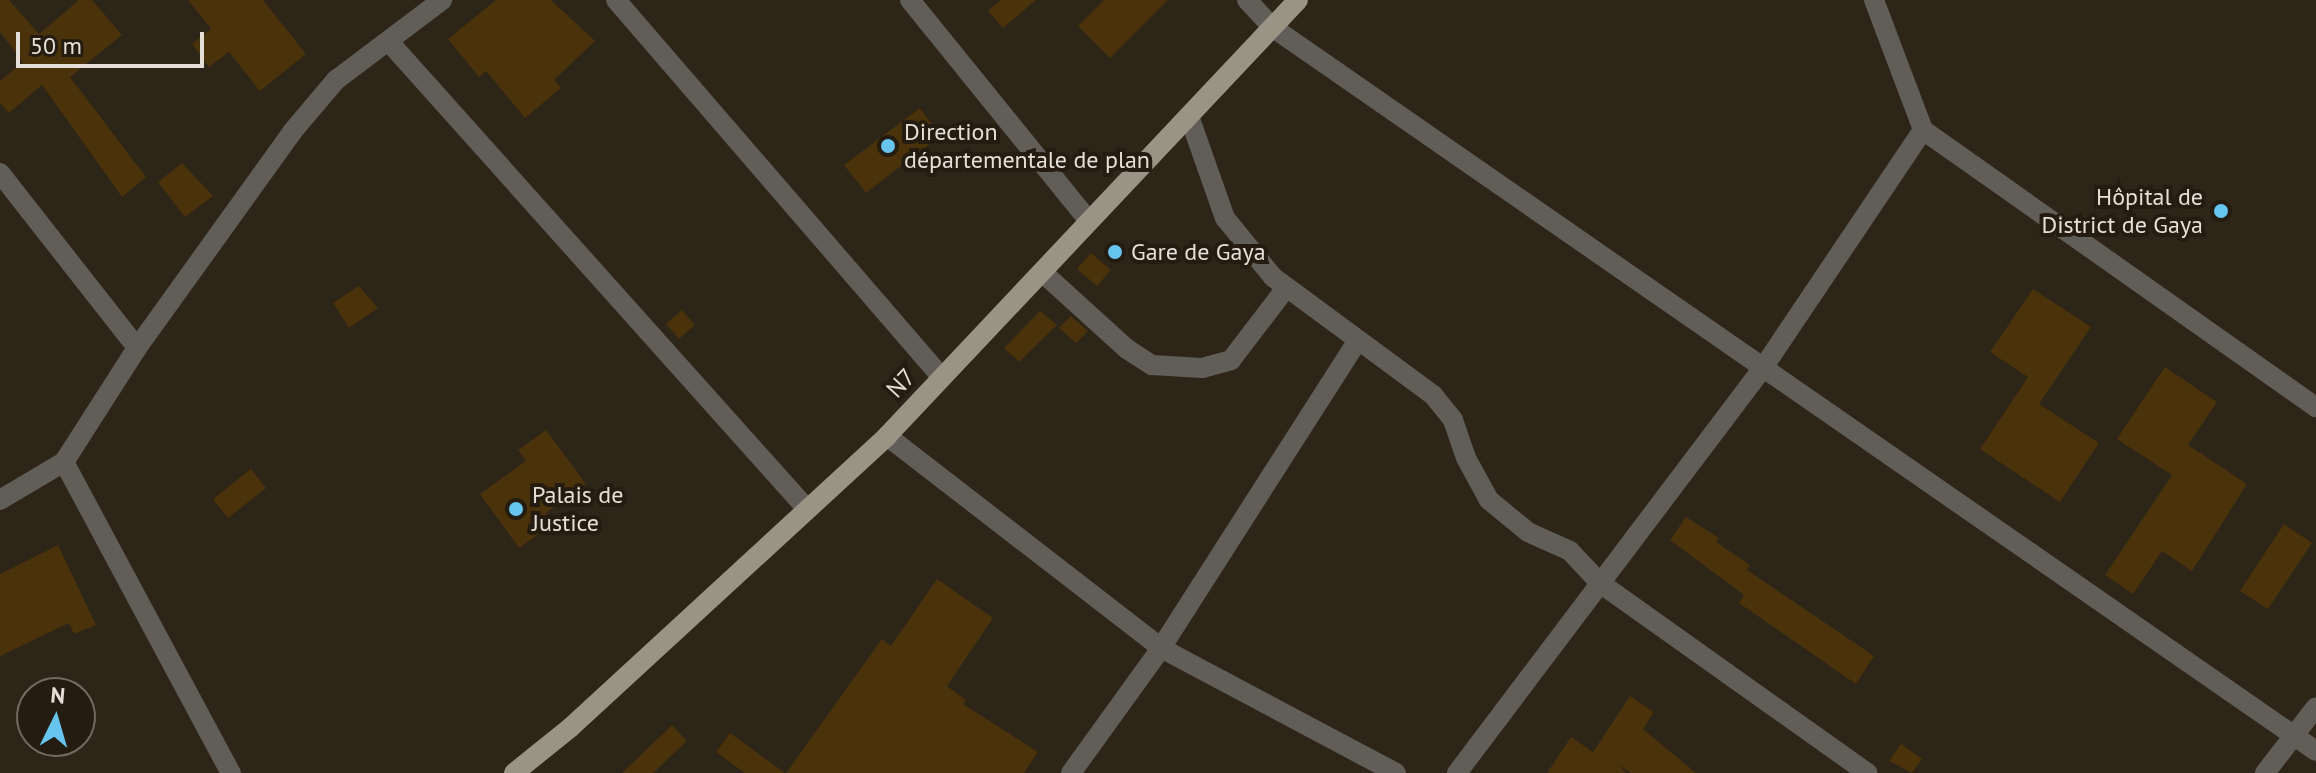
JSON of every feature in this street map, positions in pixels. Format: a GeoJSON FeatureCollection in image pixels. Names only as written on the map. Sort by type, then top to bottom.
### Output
{"type":"FeatureCollection","features":[{"type":"Feature","properties":{"kind":"main road","name":"N7"},"geometry":{"type":"LineString","coordinates":[[514,773],[571,727],[887,436],[1298,0]]}},
{"type":"Feature","properties":{"kind":"street"},"geometry":{"type":"LineString","coordinates":[[0,500],[64,462],[137,348],[292,132],[336,80],[390,43],[442,0]]}},
{"type":"Feature","properties":{"kind":"street"},"geometry":{"type":"LineString","coordinates":[[616,0],[942,378]]}},
{"type":"Feature","properties":{"kind":"street"},"geometry":{"type":"LineString","coordinates":[[910,0],[1089,221]]}},
{"type":"Feature","properties":{"kind":"street"},"geometry":{"type":"LineString","coordinates":[[1247,0],[1272,27],[1765,365],[2316,751]]}},
{"type":"Feature","properties":{"kind":"street"},"geometry":{"type":"LineString","coordinates":[[1874,0],[1923,130],[2316,407]]}},
{"type":"Feature","properties":{"kind":"street"},"geometry":{"type":"LineString","coordinates":[[390,43],[806,508]]}},
{"type":"Feature","properties":{"kind":"street"},"geometry":{"type":"LineString","coordinates":[[1189,116],[1225,218],[1286,288],[1440,403],[1453,420],[1466,458],[1489,500],[1528,532],[1570,551],[1600,583],[1867,773]]}},
{"type":"Feature","properties":{"kind":"street"},"geometry":{"type":"LineString","coordinates":[[1457,773],[1765,365],[1923,130]]}},
{"type":"Feature","properties":{"kind":"street"},"geometry":{"type":"LineString","coordinates":[[0,173],[137,348]]}},
{"type":"Feature","properties":{"kind":"street"},"geometry":{"type":"LineString","coordinates":[[1042,272],[1127,349],[1152,365],[1189,367],[1231,360],[1286,288]]}},
{"type":"Feature","properties":{"kind":"street"},"geometry":{"type":"LineString","coordinates":[[1071,773],[1161,648],[1356,343]]}},
{"type":"Feature","properties":{"kind":"street"},"geometry":{"type":"LineString","coordinates":[[887,436],[1161,648],[1396,773]]}},
{"type":"Feature","properties":{"kind":"street"},"geometry":{"type":"LineString","coordinates":[[64,462],[231,773]]}},
{"type":"Feature","properties":{"kind":"street"},"geometry":{"type":"LineString","coordinates":[[2265,773],[2316,707]]}},
{"type":"Feature","properties":{"kind":"building"},"geometry":{"type":"Polygon","coordinates":[[[0,0],[9,0],[39,34],[79,0],[92,0],[122,35],[70,77],[146,177],[122,197],[42,85],[9,113],[0,103],[0,81],[23,62],[0,32],[0,0]]]}},
{"type":"Feature","properties":{"kind":"building"},"geometry":{"type":"Polygon","coordinates":[[[188,0],[263,0],[306,54],[260,91],[229,52],[209,67],[192,44],[211,29],[188,0]]]}},
{"type":"Feature","properties":{"kind":"building"},"geometry":{"type":"Polygon","coordinates":[[[496,0],[551,0],[595,41],[554,80],[561,88],[525,118],[486,71],[479,77],[448,39],[496,0]]]}},
{"type":"Feature","properties":{"kind":"building"},"geometry":{"type":"Polygon","coordinates":[[[1001,0],[1036,0],[1003,28],[988,11],[1001,0]]]}},
{"type":"Feature","properties":{"kind":"building"},"geometry":{"type":"Polygon","coordinates":[[[1104,0],[1168,0],[1110,58],[1078,26],[1104,0]]]}},
{"type":"Feature","properties":{"kind":"building"},"geometry":{"type":"Polygon","coordinates":[[[920,108],[940,136],[866,193],[844,165],[920,108]]]}},
{"type":"Feature","properties":{"kind":"building"},"geometry":{"type":"Polygon","coordinates":[[[182,163],[213,196],[185,217],[158,182],[182,163]]]}},
{"type":"Feature","properties":{"kind":"building"},"geometry":{"type":"Polygon","coordinates":[[[1091,253],[1111,270],[1097,286],[1077,269],[1091,253]]]}},
{"type":"Feature","properties":{"kind":"building"},"geometry":{"type":"Polygon","coordinates":[[[359,286],[378,308],[349,328],[333,303],[359,286]]]}},
{"type":"Feature","properties":{"kind":"building"},"geometry":{"type":"Polygon","coordinates":[[[2033,289],[2091,327],[2039,404],[2099,443],[2060,502],[1980,449],[2028,377],[1990,352],[2033,289]]]}},
{"type":"Feature","properties":{"kind":"building"},"geometry":{"type":"Polygon","coordinates":[[[682,310],[695,325],[679,339],[666,324],[682,310]]]}},
{"type":"Feature","properties":{"kind":"building"},"geometry":{"type":"Polygon","coordinates":[[[1040,311],[1057,325],[1019,362],[1004,348],[1040,311]]]}},
{"type":"Feature","properties":{"kind":"building"},"geometry":{"type":"Polygon","coordinates":[[[1071,316],[1088,331],[1076,343],[1059,328],[1071,316]]]}},
{"type":"Feature","properties":{"kind":"building"},"geometry":{"type":"Polygon","coordinates":[[[2165,367],[2217,402],[2188,445],[2247,484],[2192,571],[2162,551],[2133,594],[2105,575],[2172,475],[2117,439],[2165,367]]]}},
{"type":"Feature","properties":{"kind":"building"},"geometry":{"type":"Polygon","coordinates":[[[546,430],[586,484],[546,513],[554,523],[519,548],[480,494],[526,461],[518,450],[546,430]]]}},
{"type":"Feature","properties":{"kind":"building"},"geometry":{"type":"Polygon","coordinates":[[[251,469],[266,488],[228,518],[213,499],[251,469]]]}},
{"type":"Feature","properties":{"kind":"building"},"geometry":{"type":"Polygon","coordinates":[[[1686,517],[1719,538],[1716,542],[1750,565],[1747,570],[1874,656],[1856,684],[1739,603],[1744,595],[1670,540],[1686,517]]]}},
{"type":"Feature","properties":{"kind":"building"},"geometry":{"type":"Polygon","coordinates":[[[2284,524],[2312,543],[2268,609],[2240,591],[2284,524]]]}},
{"type":"Feature","properties":{"kind":"building"},"geometry":{"type":"Polygon","coordinates":[[[58,545],[96,625],[74,634],[69,623],[0,656],[0,574],[58,545]]]}},
{"type":"Feature","properties":{"kind":"building"},"geometry":{"type":"Polygon","coordinates":[[[937,579],[993,618],[947,686],[966,700],[963,704],[1038,752],[1024,773],[786,773],[882,639],[891,646],[937,579]]]}},
{"type":"Feature","properties":{"kind":"building"},"geometry":{"type":"Polygon","coordinates":[[[1630,696],[1654,712],[1643,729],[1696,773],[1631,773],[1619,765],[1626,773],[1547,773],[1571,737],[1593,752],[1630,696]]]}},
{"type":"Feature","properties":{"kind":"building"},"geometry":{"type":"Polygon","coordinates":[[[672,725],[687,741],[653,773],[622,773],[672,725]]]}},
{"type":"Feature","properties":{"kind":"building"},"geometry":{"type":"Polygon","coordinates":[[[730,733],[785,773],[745,773],[716,752],[730,733]]]}},
{"type":"Feature","properties":{"kind":"building"},"geometry":{"type":"Polygon","coordinates":[[[1901,744],[1922,759],[1912,773],[1889,761],[1901,744]]]}},
{"type":"Feature","properties":{"kind":"place","name":"Direction départementale de plan"},"geometry":{"type":"Point","coordinates":[888,146]}},
{"type":"Feature","properties":{"kind":"place","name":"Hôpital de District de Gaya"},"geometry":{"type":"Point","coordinates":[2221,211]}},
{"type":"Feature","properties":{"kind":"place","name":"Gare de Gaya"},"geometry":{"type":"Point","coordinates":[1115,252]}},
{"type":"Feature","properties":{"kind":"place","name":"Palais de Justice"},"geometry":{"type":"Point","coordinates":[516,509]}}]}
